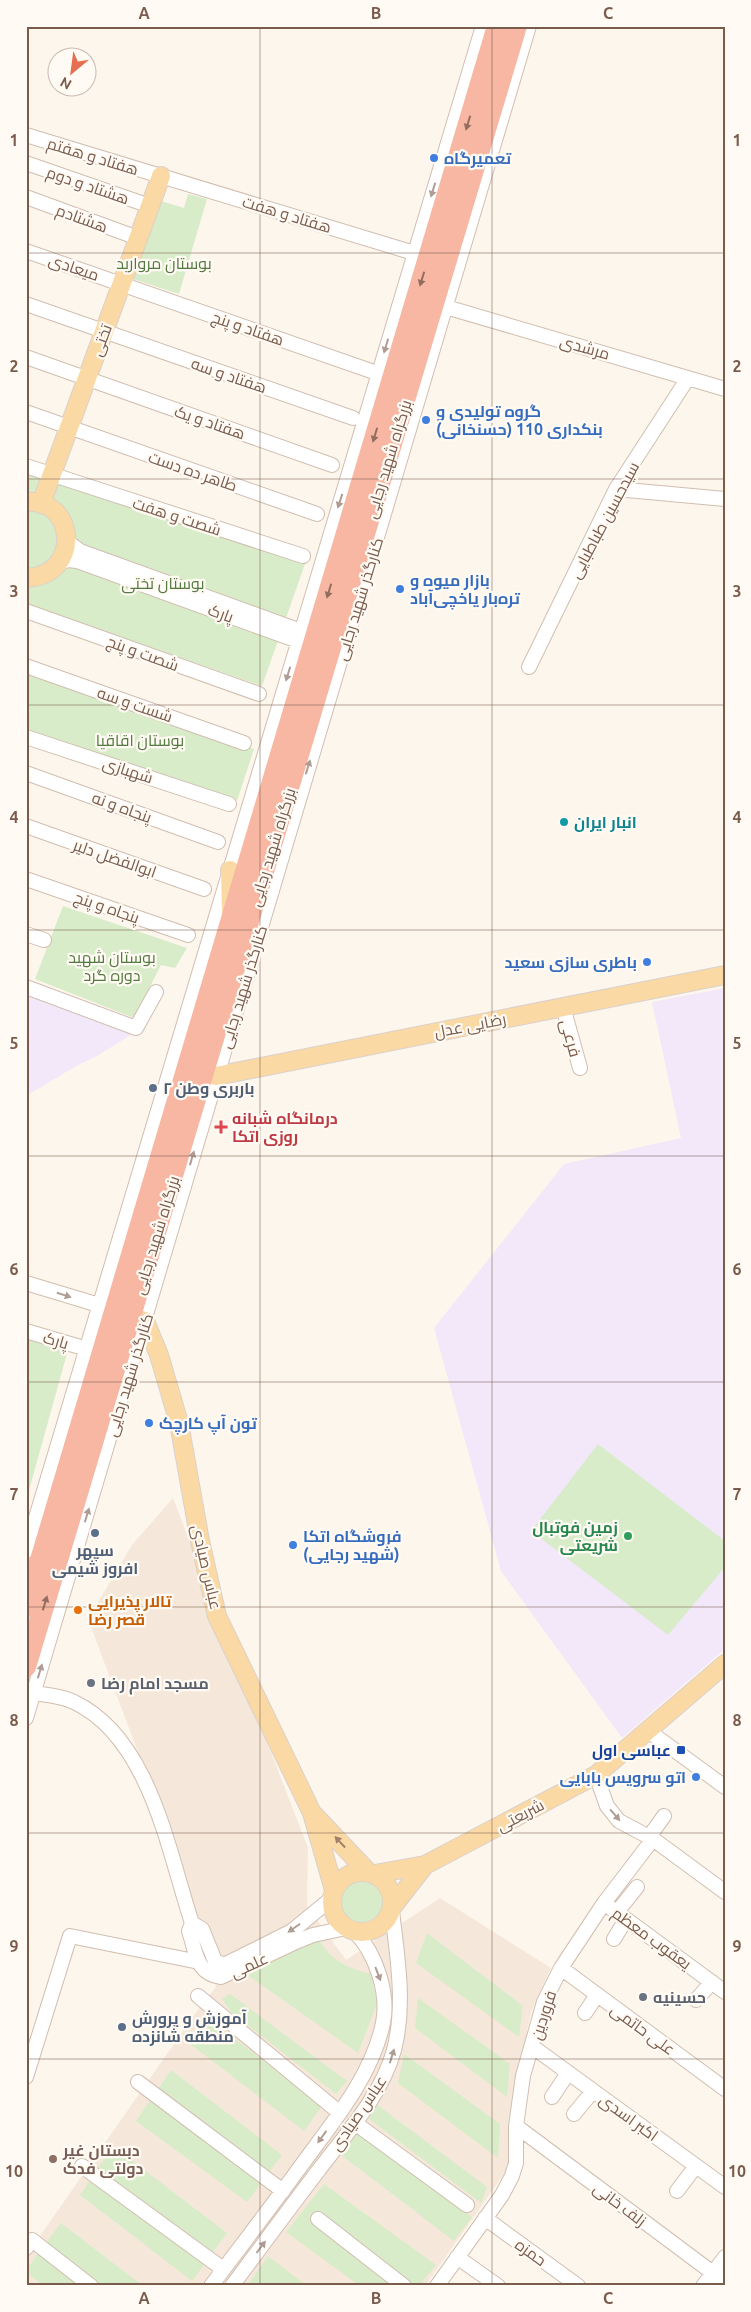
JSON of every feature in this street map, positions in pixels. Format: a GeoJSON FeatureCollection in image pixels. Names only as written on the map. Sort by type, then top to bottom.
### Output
{"type":"FeatureCollection","features":[{"type":"Feature","properties":{"kind":"highway","name":"بزرگراه شهید رجایی"},"geometry":{"type":"LineString","coordinates":[[26,1667],[232,919],[497,26]]}},
{"type":"Feature","properties":{"kind":"highway","name":"بزرگراه شهید رجایی"},"geometry":{"type":"LineString","coordinates":[[26,1607],[123,1314],[517,26]]}},
{"type":"Feature","properties":{"kind":"main road","name":"تختی"},"geometry":{"type":"LineString","coordinates":[[34,503],[52,475],[161,176]]}},
{"type":"Feature","properties":{"kind":"main road"},"geometry":{"type":"LineString","coordinates":[[26,578],[39,577],[50,572],[65,553],[67,541],[66,529],[60,518],[52,510],[34,503]]}},
{"type":"Feature","properties":{"kind":"main road"},"geometry":{"type":"LineString","coordinates":[[230,870],[232,919]]}},
{"type":"Feature","properties":{"kind":"main road","name":"رضایی عدل"},"geometry":{"type":"LineString","coordinates":[[216,1076],[725,975]]}},
{"type":"Feature","properties":{"kind":"main road","name":"عباس صیادی"},"geometry":{"type":"LineString","coordinates":[[123,1314],[159,1355],[179,1423],[200,1540],[218,1616],[312,1813],[333,1894]]}},
{"type":"Feature","properties":{"kind":"main road","name":"شریعتی"},"geometry":{"type":"LineString","coordinates":[[371,1873],[425,1865],[596,1775],[647,1730],[722,1670]]}},
{"type":"Feature","properties":{"kind":"main road","name":"عباس صیادی"},"geometry":{"type":"LineString","coordinates":[[312,1813],[371,1873]]}},
{"type":"Feature","properties":{"kind":"main road","name":"شریعتی"},"geometry":{"type":"LineString","coordinates":[[392,1909],[425,1865]]}},
{"type":"Feature","properties":{"kind":"main road"},"geometry":{"type":"LineString","coordinates":[[371,1873],[383,1880],[389,1888],[392,1909],[382,1926],[374,1930],[351,1930],[336,1918],[333,1894],[341,1880],[350,1874],[371,1873]]}},
{"type":"Feature","properties":{"kind":"street","name":"کنارگذر شهید رجایی"},"geometry":{"type":"LineString","coordinates":[[26,1718],[34,1693],[230,870],[297,635],[483,26]]}},
{"type":"Feature","properties":{"kind":"street","name":"کنارگذر شهید رجایی"},"geometry":{"type":"LineString","coordinates":[[26,1552],[87,1349],[123,1314],[216,1076],[529,26]]}},
{"type":"Feature","properties":{"kind":"street","name":"هفتاد و هفتم"},"geometry":{"type":"LineString","coordinates":[[26,135],[161,176]]}},
{"type":"Feature","properties":{"kind":"street","name":"هشتاد و دوم"},"geometry":{"type":"LineString","coordinates":[[26,163],[150,206]]}},
{"type":"Feature","properties":{"kind":"street","name":"هفتاد و هفت"},"geometry":{"type":"LineString","coordinates":[[161,176],[414,253]]}},
{"type":"Feature","properties":{"kind":"street","name":"هشتادم"},"geometry":{"type":"LineString","coordinates":[[26,197],[138,238]]}},
{"type":"Feature","properties":{"kind":"street","name":"میعادی"},"geometry":{"type":"LineString","coordinates":[[26,251],[122,284]]}},
{"type":"Feature","properties":{"kind":"street","name":"هفتاد و پنج"},"geometry":{"type":"LineString","coordinates":[[122,284],[374,372]]}},
{"type":"Feature","properties":{"kind":"street","name":"هفتاد و سه"},"geometry":{"type":"LineString","coordinates":[[26,304],[353,418]]}},
{"type":"Feature","properties":{"kind":"street","name":"مرشدی"},"geometry":{"type":"LineString","coordinates":[[446,307],[725,388]]}},
{"type":"Feature","properties":{"kind":"street","name":"هفتاد و یک"},"geometry":{"type":"LineString","coordinates":[[26,357],[332,464]]}},
{"type":"Feature","properties":{"kind":"street","name":"سیدحسین طباطبایی"},"geometry":{"type":"LineString","coordinates":[[529,667],[616,489],[688,378]]}},
{"type":"Feature","properties":{"kind":"street","name":"طاهر ده دست"},"geometry":{"type":"LineString","coordinates":[[26,412],[316,514]]}},
{"type":"Feature","properties":{"kind":"street","name":"شصت و هفت"},"geometry":{"type":"LineString","coordinates":[[26,466],[303,556]]}},
{"type":"Feature","properties":{"kind":"street"},"geometry":{"type":"LineString","coordinates":[[616,489],[725,499]]}},
{"type":"Feature","properties":{"kind":"street","name":"پارک"},"geometry":{"type":"LineString","coordinates":[[67,541],[80,551],[121,572]]}},
{"type":"Feature","properties":{"kind":"street","name":"پارک"},"geometry":{"type":"LineString","coordinates":[[59,563],[68,560],[77,561],[121,572],[297,635]]}},
{"type":"Feature","properties":{"kind":"street","name":"شصت و پنج"},"geometry":{"type":"LineString","coordinates":[[26,611],[259,694]]}},
{"type":"Feature","properties":{"kind":"street","name":"شست و سه"},"geometry":{"type":"LineString","coordinates":[[26,666],[244,743]]}},
{"type":"Feature","properties":{"kind":"street","name":"شهبازی"},"geometry":{"type":"LineString","coordinates":[[26,737],[229,804]]}},
{"type":"Feature","properties":{"kind":"street","name":"پنجاه و نه"},"geometry":{"type":"LineString","coordinates":[[26,773],[218,842]]}},
{"type":"Feature","properties":{"kind":"street","name":"ابوالفضل دلیر"},"geometry":{"type":"LineString","coordinates":[[26,826],[204,889]]}},
{"type":"Feature","properties":{"kind":"street","name":"پنجاه و پنج"},"geometry":{"type":"LineString","coordinates":[[26,879],[188,935]]}},
{"type":"Feature","properties":{"kind":"street"},"geometry":{"type":"LineString","coordinates":[[26,934],[44,940]]}},
{"type":"Feature","properties":{"kind":"street"},"geometry":{"type":"LineString","coordinates":[[26,986],[136,1028],[156,992]]}},
{"type":"Feature","properties":{"kind":"street","name":"فرعی"},"geometry":{"type":"LineString","coordinates":[[562,1007],[580,1068]]}},
{"type":"Feature","properties":{"kind":"street"},"geometry":{"type":"LineString","coordinates":[[26,1283],[123,1314]]}},
{"type":"Feature","properties":{"kind":"street","name":"پارک"},"geometry":{"type":"LineString","coordinates":[[26,1331],[87,1349]]}},
{"type":"Feature","properties":{"kind":"street"},"geometry":{"type":"LineString","coordinates":[[34,1693],[73,1701],[98,1715],[112,1728],[138,1768],[156,1807],[192,1923],[189,1931],[201,1966],[215,1961]]}},
{"type":"Feature","properties":{"kind":"street"},"geometry":{"type":"LineString","coordinates":[[647,1730],[725,1787]]}},
{"type":"Feature","properties":{"kind":"street"},"geometry":{"type":"LineString","coordinates":[[596,1775],[607,1806],[619,1821],[651,1838],[725,1892]]}},
{"type":"Feature","properties":{"kind":"street","name":"فروردین"},"geometry":{"type":"LineString","coordinates":[[437,2286],[502,2195],[514,2170],[517,2152],[516,2126],[524,2076],[544,2002],[561,1968],[604,1903],[651,1838],[664,1816]]}},
{"type":"Feature","properties":{"kind":"street"},"geometry":{"type":"LineString","coordinates":[[614,1939],[621,1916],[637,1887]]}},
{"type":"Feature","properties":{"kind":"street","name":"علمی"},"geometry":{"type":"LineString","coordinates":[[192,1923],[202,1929],[215,1961],[224,1964],[292,1931],[333,1894]]}},
{"type":"Feature","properties":{"kind":"street","name":"یعقوب معظم"},"geometry":{"type":"LineString","coordinates":[[604,1903],[725,1992]]}},
{"type":"Feature","properties":{"kind":"street","name":"عباس صیادی"},"geometry":{"type":"LineString","coordinates":[[239,2283],[355,2123],[387,2071],[394,2048],[400,1997],[400,1975],[392,1909]]}},
{"type":"Feature","properties":{"kind":"street","name":"علمی"},"geometry":{"type":"LineString","coordinates":[[26,2077],[70,1936],[201,1966],[210,1976],[221,1978],[313,1935],[351,1930]]}},
{"type":"Feature","properties":{"kind":"street","name":"عباس صیادی"},"geometry":{"type":"LineString","coordinates":[[211,2286],[340,2113],[366,2069],[378,2043],[384,2021],[382,1985],[364,1942],[351,1930]]}},
{"type":"Feature","properties":{"kind":"street","name":"علی حاتمی"},"geometry":{"type":"LineString","coordinates":[[561,1968],[725,2089]]}},
{"type":"Feature","properties":{"kind":"street"},"geometry":{"type":"LineString","coordinates":[[696,2000],[712,1982]]}},
{"type":"Feature","properties":{"kind":"street"},"geometry":{"type":"LineString","coordinates":[[585,2013],[597,1995]]}},
{"type":"Feature","properties":{"kind":"street"},"geometry":{"type":"LineString","coordinates":[[198,1996],[340,2113]]}},
{"type":"Feature","properties":{"kind":"street","name":"اکبر اسدی"},"geometry":{"type":"LineString","coordinates":[[533,2047],[725,2187]]}},
{"type":"Feature","properties":{"kind":"street"},"geometry":{"type":"LineString","coordinates":[[552,2097],[568,2073]]}},
{"type":"Feature","properties":{"kind":"street"},"geometry":{"type":"LineString","coordinates":[[138,2082],[283,2191]]}},
{"type":"Feature","properties":{"kind":"street"},"geometry":{"type":"LineString","coordinates":[[574,2114],[593,2091]]}},
{"type":"Feature","properties":{"kind":"street"},"geometry":{"type":"LineString","coordinates":[[355,2123],[467,2205]]}},
{"type":"Feature","properties":{"kind":"street","name":"زلف خانی"},"geometry":{"type":"LineString","coordinates":[[516,2126],[725,2282]]}},
{"type":"Feature","properties":{"kind":"street"},"geometry":{"type":"LineString","coordinates":[[82,2166],[223,2269]]}},
{"type":"Feature","properties":{"kind":"street"},"geometry":{"type":"LineString","coordinates":[[677,2191],[696,2166]]}},
{"type":"Feature","properties":{"kind":"street","name":"حمزه"},"geometry":{"type":"LineString","coordinates":[[485,2218],[578,2286]]}},
{"type":"Feature","properties":{"kind":"street"},"geometry":{"type":"LineString","coordinates":[[318,2219],[404,2286]]}},
{"type":"Feature","properties":{"kind":"street"},"geometry":{"type":"LineString","coordinates":[[26,2248],[32,2240],[91,2286]]}},
{"type":"Feature","properties":{"kind":"street"},"geometry":{"type":"LineString","coordinates":[[703,2286],[725,2256]]}},
{"type":"Feature","properties":{"kind":"street"},"geometry":{"type":"LineString","coordinates":[[458,2257],[498,2286]]}},
{"type":"Feature","properties":{"kind":"shaded area"},"geometry":{"type":"Polygon","coordinates":[[[725,988],[725,1649],[622,1738],[501,1571],[434,1328],[564,1164],[681,1138],[652,1002],[725,988]]]}},
{"type":"Feature","properties":{"kind":"shaded area"},"geometry":{"type":"Polygon","coordinates":[[[26,992],[134,1033],[26,1096],[26,992]]]}},
{"type":"Feature","properties":{"kind":"shaded area"},"geometry":{"type":"Polygon","coordinates":[[[173,1498],[308,1848],[307,1906],[346,1960],[440,1898],[551,1968],[531,2012],[508,2122],[509,2167],[425,2286],[26,2286],[26,2256],[197,2011],[216,1987],[180,1864],[88,1619],[132,1545],[173,1498]]]}},
{"type":"Feature","properties":{"kind":"green space","name":"بوستان مروارید"},"geometry":{"type":"Polygon","coordinates":[[[188,194],[207,199],[179,294],[133,279],[161,201],[184,208],[188,194]]]}},
{"type":"Feature","properties":{"kind":"green space","name":"بوستان تختی"},"geometry":{"type":"Polygon","coordinates":[[[26,467],[305,564],[262,686],[26,604],[26,467]]]}},
{"type":"Feature","properties":{"kind":"green space","name":"بوستان اقاقیا"},"geometry":{"type":"Polygon","coordinates":[[[26,673],[254,749],[237,801],[26,730],[26,673]]]}},
{"type":"Feature","properties":{"kind":"green space","name":"بوستان شهید دوره گرد"},"geometry":{"type":"Polygon","coordinates":[[[63,906],[187,948],[175,968],[161,965],[134,1018],[35,979],[63,906]]]}},
{"type":"Feature","properties":{"kind":"green space"},"geometry":{"type":"Polygon","coordinates":[[[26,1338],[68,1350],[26,1501],[26,1338]]]}},
{"type":"Feature","properties":{"kind":"green space","name":"زمین فوتبال شریعتی"},"geometry":{"type":"Polygon","coordinates":[[[598,1444],[725,1541],[725,1567],[668,1635],[531,1531],[598,1444]]]}},
{"type":"Feature","properties":{"kind":"green space"},"geometry":{"type":"Polygon","coordinates":[[[358,1879],[366,1879],[375,1883],[381,1889],[385,1902],[381,1915],[375,1921],[366,1925],[358,1925],[349,1921],[343,1915],[339,1906],[339,1898],[343,1889],[349,1883],[358,1879]]]}},
{"type":"Feature","properties":{"kind":"green space"},"geometry":{"type":"Polygon","coordinates":[[[427,1933],[523,2006],[519,2037],[416,1963],[427,1933]]]}},
{"type":"Feature","properties":{"kind":"green space"},"geometry":{"type":"Polygon","coordinates":[[[319,1940],[330,1954],[341,1963],[371,1974],[377,2004],[358,2053],[246,1974],[294,1943],[319,1940]]]}},
{"type":"Feature","properties":{"kind":"green space"},"geometry":{"type":"Polygon","coordinates":[[[230,1994],[347,2081],[336,2094],[232,2013],[222,1999],[230,1994]]]}},
{"type":"Feature","properties":{"kind":"green space"},"geometry":{"type":"Polygon","coordinates":[[[418,1998],[510,2064],[507,2097],[415,2028],[418,1998]]]}},
{"type":"Feature","properties":{"kind":"green space"},"geometry":{"type":"Polygon","coordinates":[[[209,2015],[222,2029],[322,2106],[304,2131],[190,2044],[209,2015]]]}},
{"type":"Feature","properties":{"kind":"green space"},"geometry":{"type":"Polygon","coordinates":[[[404,2054],[500,2124],[498,2158],[398,2083],[404,2054]]]}},
{"type":"Feature","properties":{"kind":"green space"},"geometry":{"type":"Polygon","coordinates":[[[171,2070],[282,2155],[247,2202],[136,2121],[171,2070]]]}},
{"type":"Feature","properties":{"kind":"green space"},"geometry":{"type":"Polygon","coordinates":[[[376,2104],[487,2187],[481,2203],[369,2119],[376,2104]]]}},
{"type":"Feature","properties":{"kind":"green space"},"geometry":{"type":"Polygon","coordinates":[[[358,2133],[472,2217],[454,2241],[341,2155],[358,2133]]]}},
{"type":"Feature","properties":{"kind":"green space"},"geometry":{"type":"Polygon","coordinates":[[[113,2146],[227,2233],[192,2281],[80,2195],[113,2146]]]}},
{"type":"Feature","properties":{"kind":"green space"},"geometry":{"type":"Polygon","coordinates":[[[324,2184],[436,2265],[419,2286],[360,2286],[286,2232],[324,2184]]]}},
{"type":"Feature","properties":{"kind":"green space"},"geometry":{"type":"Polygon","coordinates":[[[61,2223],[143,2286],[44,2286],[26,2270],[61,2223]]]}},
{"type":"Feature","properties":{"kind":"green space"},"geometry":{"type":"Polygon","coordinates":[[[268,2256],[307,2286],[247,2286],[268,2256]]]}},
{"type":"Feature","properties":{"kind":"place","name":"تعمیرگاه"},"geometry":{"type":"Point","coordinates":[434,158]}},
{"type":"Feature","properties":{"kind":"place","name":"گروه تولیدی و بنکداری 110 (حسنخانی)"},"geometry":{"type":"Point","coordinates":[426,420]}},
{"type":"Feature","properties":{"kind":"place","name":"بازار میوه و تره‌بار یاخچی‌آباد"},"geometry":{"type":"Point","coordinates":[400,589]}},
{"type":"Feature","properties":{"kind":"place","name":"انبار ایران"},"geometry":{"type":"Point","coordinates":[564,822]}},
{"type":"Feature","properties":{"kind":"place","name":"باطری سازی سعید"},"geometry":{"type":"Point","coordinates":[647,962]}},
{"type":"Feature","properties":{"kind":"place","name":"باربری وطن ۲"},"geometry":{"type":"Point","coordinates":[153,1088]}},
{"type":"Feature","properties":{"kind":"place","name":"درمانگاه شبانه روزی اتکا"},"geometry":{"type":"Point","coordinates":[221,1127]}},
{"type":"Feature","properties":{"kind":"place","name":"تون آپ کارچک"},"geometry":{"type":"Point","coordinates":[149,1423]}},
{"type":"Feature","properties":{"kind":"place","name":"سپهر افروز شیمی"},"geometry":{"type":"Point","coordinates":[95,1533]}},
{"type":"Feature","properties":{"kind":"place","name":"زمین فوتبال شریعتی"},"geometry":{"type":"Point","coordinates":[628,1536]}},
{"type":"Feature","properties":{"kind":"place","name":"فروشگاه اتکا (شهید رجایی)"},"geometry":{"type":"Point","coordinates":[293,1545]}},
{"type":"Feature","properties":{"kind":"place","name":"تالار پذیرایی قصر رضا"},"geometry":{"type":"Point","coordinates":[78,1610]}},
{"type":"Feature","properties":{"kind":"place","name":"مسجد امام رضا"},"geometry":{"type":"Point","coordinates":[91,1683]}},
{"type":"Feature","properties":{"kind":"place","name":"عباسی اول"},"geometry":{"type":"Point","coordinates":[681,1750]}},
{"type":"Feature","properties":{"kind":"place","name":"اتو سرویس بابایی"},"geometry":{"type":"Point","coordinates":[696,1777]}},
{"type":"Feature","properties":{"kind":"place","name":"حسینیه"},"geometry":{"type":"Point","coordinates":[643,1997]}},
{"type":"Feature","properties":{"kind":"place","name":"آموزش و پرورش منطقه شانزده"},"geometry":{"type":"Point","coordinates":[122,2027]}},
{"type":"Feature","properties":{"kind":"place","name":"دبستان غیر دولتی فدک"},"geometry":{"type":"Point","coordinates":[53,2159]}}]}
